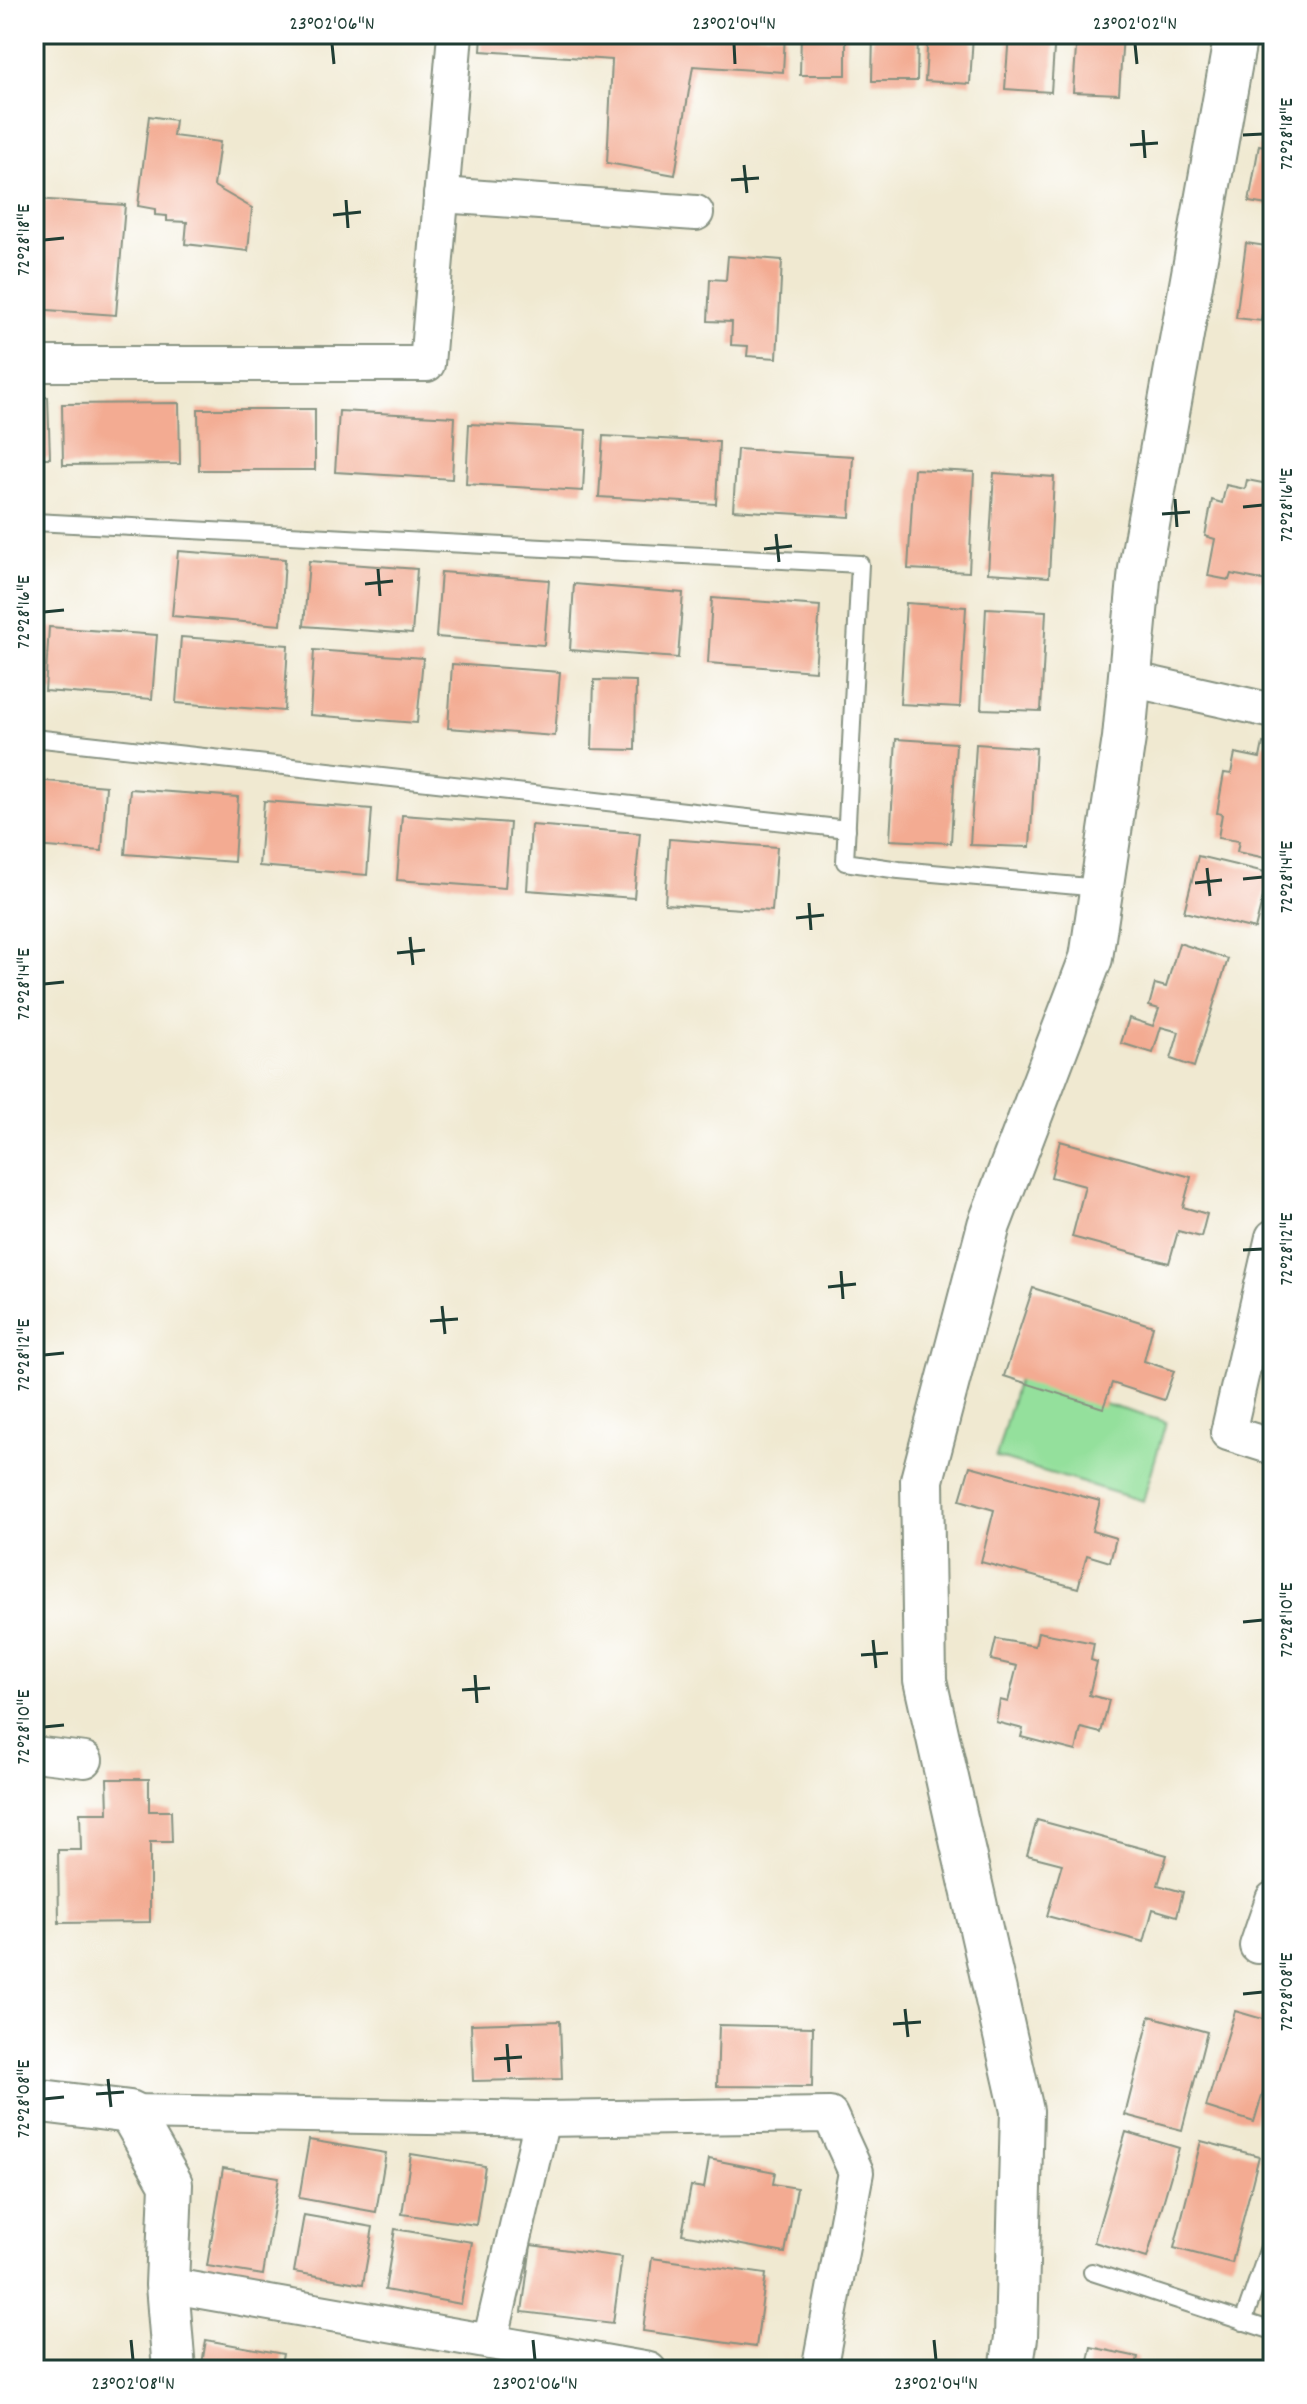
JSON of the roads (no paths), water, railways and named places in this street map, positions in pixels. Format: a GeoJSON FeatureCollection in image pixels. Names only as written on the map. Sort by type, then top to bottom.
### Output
{"type":"FeatureCollection","features":[{"type":"Feature","properties":{"kind":"street"},"geometry":{"type":"LineString","coordinates":[[34,364],[427,364],[455,34]]}},
{"type":"Feature","properties":{"kind":"street"},"geometry":{"type":"LineString","coordinates":[[1011,2370],[1016,2338],[1022,2111],[925,1680],[922,1480],[989,1225],[1091,958],[1124,738],[1140,569],[1236,34]]}},
{"type":"Feature","properties":{"kind":"street"},"geometry":{"type":"LineString","coordinates":[[441,195],[696,213]]}},
{"type":"Feature","properties":{"kind":"street"},"geometry":{"type":"LineString","coordinates":[[1130,679],[1273,711]]}},
{"type":"Feature","properties":{"kind":"street"},"geometry":{"type":"LineString","coordinates":[[1273,1237],[1228,1433],[1273,1447]]}},
{"type":"Feature","properties":{"kind":"street"},"geometry":{"type":"LineString","coordinates":[[34,1754],[85,1760]]}},
{"type":"Feature","properties":{"kind":"street"},"geometry":{"type":"LineString","coordinates":[[1257,1946],[1273,1899]]}},
{"type":"Feature","properties":{"kind":"street"},"geometry":{"type":"LineString","coordinates":[[34,2100],[130,2112],[542,2119],[830,2115],[856,2172],[819,2370]]}},
{"type":"Feature","properties":{"kind":"street"},"geometry":{"type":"LineString","coordinates":[[130,2112],[171,2184],[167,2285],[174,2370]]}},
{"type":"Feature","properties":{"kind":"street"},"geometry":{"type":"LineString","coordinates":[[490,2342],[542,2119]]}},
{"type":"Feature","properties":{"kind":"street"},"geometry":{"type":"LineString","coordinates":[[167,2285],[649,2370]]}},
{"type":"Feature","properties":{"kind":"lane"},"geometry":{"type":"LineString","coordinates":[[34,522],[860,564],[845,862],[899,870],[1100,888]]}},
{"type":"Feature","properties":{"kind":"lane"},"geometry":{"type":"LineString","coordinates":[[34,738],[847,829]]}},
{"type":"Feature","properties":{"kind":"lane"},"geometry":{"type":"LineString","coordinates":[[1243,2322],[1273,2236]]}},
{"type":"Feature","properties":{"kind":"lane"},"geometry":{"type":"LineString","coordinates":[[1092,2272],[1273,2331]]}}]}
